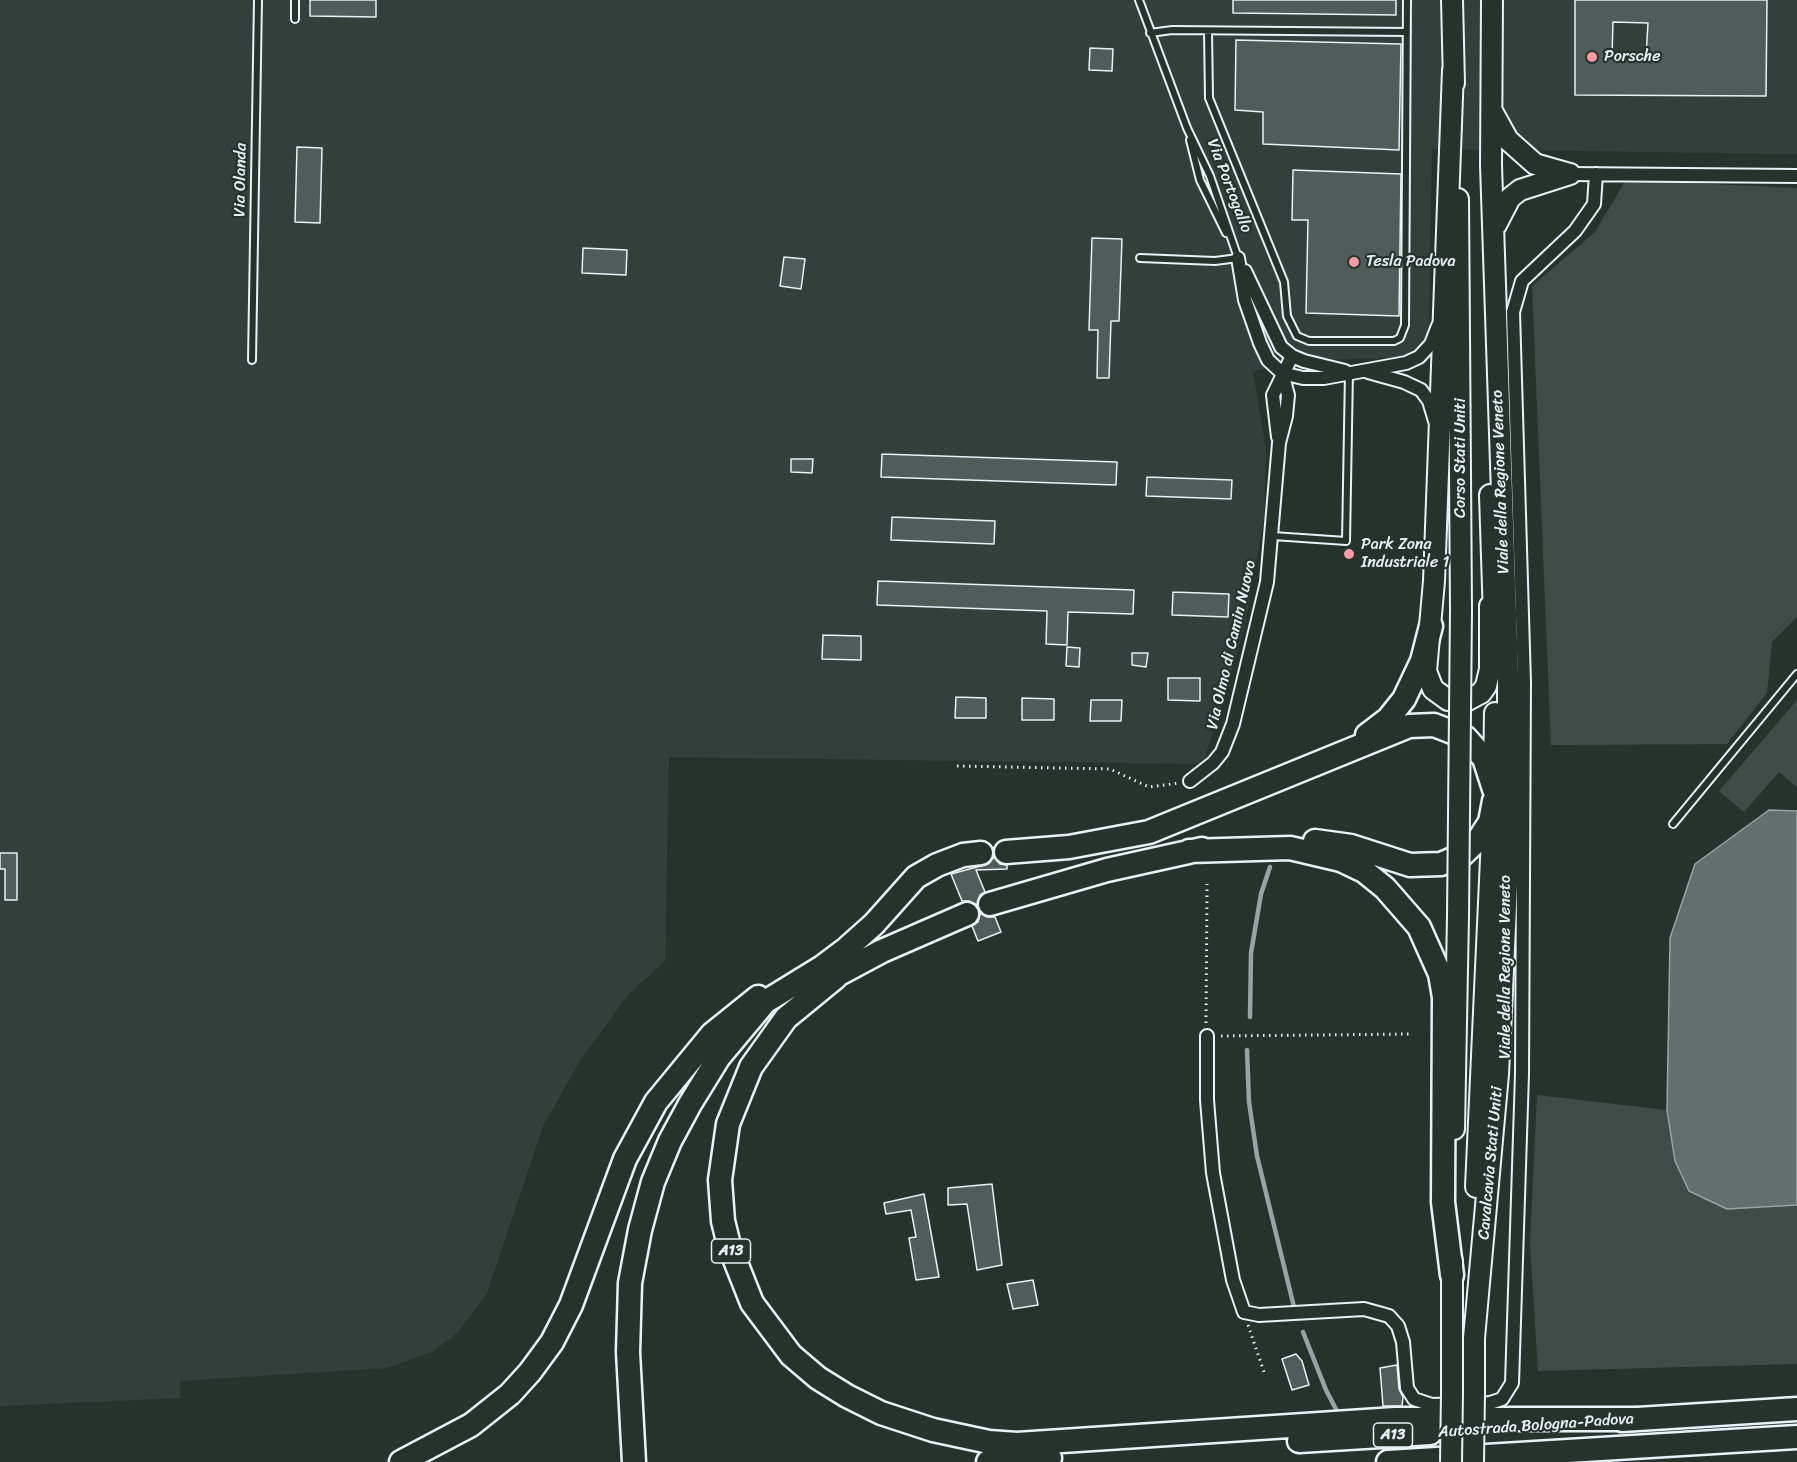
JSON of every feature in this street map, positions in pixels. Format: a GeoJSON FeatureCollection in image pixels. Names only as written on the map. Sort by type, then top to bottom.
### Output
{"type":"FeatureCollection","features":[{"type":"Feature","properties":{"kind":"highway"},"geometry":{"type":"LineString","coordinates":[[1320,764],[1369,734],[1388,719],[1414,680],[1431,626]]}},
{"type":"Feature","properties":{"kind":"highway"},"geometry":{"type":"LineString","coordinates":[[990,904],[1107,870],[1189,851],[1254,840],[1295,840],[1351,846],[1410,865],[1430,866],[1451,861],[1472,847],[1490,822],[1494,795],[1488,766],[1479,751],[1456,732],[1434,725],[1408,726],[1320,764],[1149,832],[1069,847],[1006,852]]}},
{"type":"Feature","properties":{"kind":"highway"},"geometry":{"type":"LineString","coordinates":[[1189,851],[1290,848],[1341,860],[1364,871],[1385,888],[1419,927],[1431,950],[1444,997],[1443,1202],[1452,1275]]}},
{"type":"Feature","properties":{"kind":"highway"},"geometry":{"type":"LineString","coordinates":[[634,1462],[628,1352],[630,1283],[640,1230],[653,1182],[670,1141],[690,1104],[719,1057],[765,1002],[822,968],[846,949],[874,924],[916,878],[937,865],[963,855],[981,853]]}},
{"type":"Feature","properties":{"kind":"highway"},"geometry":{"type":"LineString","coordinates":[[748,1022],[882,951],[967,914]]}},
{"type":"Feature","properties":{"kind":"highway"},"geometry":{"type":"LineString","coordinates":[[401,1462],[440,1443],[492,1411],[530,1372],[546,1350],[571,1305],[625,1159],[657,1102],[682,1067],[712,1034],[749,1003],[846,949]]}},
{"type":"Feature","properties":{"kind":"highway","name":"A13"},"geometry":{"type":"LineString","coordinates":[[836,977],[786,1018],[751,1067],[728,1124],[720,1180],[727,1237],[752,1303],[778,1341],[803,1366],[855,1401],[933,1430],[988,1442],[1017,1444],[1395,1419],[1636,1419]]}},
{"type":"Feature","properties":{"kind":"highway","name":"Autostrada Bologna-Padova"},"geometry":{"type":"LineString","coordinates":[[988,1462],[1797,1409]]}},
{"type":"Feature","properties":{"kind":"highway","name":"Autostrada Bologna-Padova"},"geometry":{"type":"LineString","coordinates":[[1388,1462],[1797,1437]]}},
{"type":"Feature","properties":{"kind":"main road","name":"Corso Stati Uniti"},"geometry":{"type":"LineString","coordinates":[[1452,0],[1461,310],[1458,916]]}},
{"type":"Feature","properties":{"kind":"main road"},"geometry":{"type":"LineString","coordinates":[[1453,70],[1431,626],[1426,671],[1433,689],[1448,700],[1466,701],[1474,698],[1486,686],[1491,669],[1492,0]]}},
{"type":"Feature","properties":{"kind":"main road"},"geometry":{"type":"LineString","coordinates":[[1491,109],[1508,140],[1519,151],[1535,164],[1570,174]]}},
{"type":"Feature","properties":{"kind":"main road"},"geometry":{"type":"LineString","coordinates":[[1491,165],[1495,228]]}},
{"type":"Feature","properties":{"kind":"main road"},"geometry":{"type":"LineString","coordinates":[[1495,228],[1510,198],[1520,190],[1536,182],[1570,174]]}},
{"type":"Feature","properties":{"kind":"main road","name":"Cavalcavia Stati Uniti"},"geometry":{"type":"LineString","coordinates":[[1473,1462],[1474,1338],[1498,1074],[1508,864],[1508,673],[1495,228]]}},
{"type":"Feature","properties":{"kind":"main road"},"geometry":{"type":"LineString","coordinates":[[1474,1338],[1472,1261],[1494,795],[1496,658],[1490,552]]}},
{"type":"Feature","properties":{"kind":"main road","name":"Cavalcavia Stati Uniti"},"geometry":{"type":"LineString","coordinates":[[1451,1462],[1458,916]]}},
{"type":"Feature","properties":{"kind":"street"},"geometry":{"type":"LineString","coordinates":[[1570,174],[1797,176]]}},
{"type":"Feature","properties":{"kind":"street","name":"Viale della Regione Veneto"},"geometry":{"type":"LineString","coordinates":[[1244,1312],[1259,1315],[1364,1309],[1389,1316],[1398,1326],[1403,1342],[1407,1388],[1414,1399],[1432,1404],[1490,1402],[1502,1399],[1512,1383],[1522,1074],[1524,694],[1513,312],[1522,281],[1575,231],[1594,204],[1596,174]]}},
{"type":"Feature","properties":{"kind":"street","name":"Via Portogallo"},"geometry":{"type":"LineString","coordinates":[[1238,258],[1272,331],[1281,347],[1292,356]]}},
{"type":"Feature","properties":{"kind":"street","name":"Via Portogallo"},"geometry":{"type":"LineString","coordinates":[[1238,258],[1245,300],[1260,344],[1268,360],[1282,373]]}},
{"type":"Feature","properties":{"kind":"street"},"geometry":{"type":"LineString","coordinates":[[1349,372],[1292,356],[1282,373],[1303,378],[1324,378],[1406,363],[1419,357],[1431,344],[1443,314]]}},
{"type":"Feature","properties":{"kind":"street"},"geometry":{"type":"LineString","coordinates":[[1364,371],[1404,382],[1421,390],[1429,401],[1438,431]]}},
{"type":"Feature","properties":{"kind":"street","name":"Via Olmo di Camin Nuovo"},"geometry":{"type":"LineString","coordinates":[[1190,781],[1222,752],[1233,724],[1267,582],[1273,536],[1279,443],[1286,416],[1288,395],[1282,373]]}},
{"type":"Feature","properties":{"kind":"street"},"geometry":{"type":"LineString","coordinates":[[1207,1036],[1207,1100],[1214,1173],[1233,1280],[1244,1312]]}},
{"type":"Feature","properties":{"kind":"lane","name":"Via Olanda"},"geometry":{"type":"LineString","coordinates":[[252,360],[258,0]]}},
{"type":"Feature","properties":{"kind":"lane"},"geometry":{"type":"LineString","coordinates":[[295,0],[295,19]]}},
{"type":"Feature","properties":{"kind":"lane","name":"Via Portogallo"},"geometry":{"type":"LineString","coordinates":[[1139,0],[1187,128],[1210,176],[1238,258]]}},
{"type":"Feature","properties":{"kind":"lane"},"geometry":{"type":"LineString","coordinates":[[1208,32],[1209,98],[1284,282],[1290,324],[1297,336],[1309,340],[1376,342],[1400,338],[1405,325],[1407,0]]}},
{"type":"Feature","properties":{"kind":"lane"},"geometry":{"type":"LineString","coordinates":[[1150,33],[1172,30],[1407,32]]}},
{"type":"Feature","properties":{"kind":"lane","name":"Via Portogallo"},"geometry":{"type":"LineString","coordinates":[[1187,128],[1200,180],[1238,258]]}},
{"type":"Feature","properties":{"kind":"lane"},"geometry":{"type":"LineString","coordinates":[[1140,258],[1215,261],[1238,258]]}},
{"type":"Feature","properties":{"kind":"lane"},"geometry":{"type":"LineString","coordinates":[[1273,536],[1346,541],[1349,372]]}},
{"type":"Feature","properties":{"kind":"lane"},"geometry":{"type":"LineString","coordinates":[[1673,824],[1797,674]]}},
{"type":"Feature","properties":{"kind":"path"},"geometry":{"type":"LineString","coordinates":[[957,766],[1110,769],[1149,787],[1190,781]]}},
{"type":"Feature","properties":{"kind":"path"},"geometry":{"type":"LineString","coordinates":[[1207,884],[1207,1036],[1409,1034]]}},
{"type":"Feature","properties":{"kind":"path"},"geometry":{"type":"LineString","coordinates":[[1244,1312],[1264,1372]]}},
{"type":"Feature","properties":{"kind":"shaded area"},"geometry":{"type":"Polygon","coordinates":[[[0,0],[1797,0],[1797,154],[1432,149],[1429,335],[1405,357],[1322,360],[1310,355],[1253,372],[1266,449],[1264,518],[1244,630],[1203,764],[669,757],[665,961],[628,995],[581,1059],[543,1126],[487,1293],[458,1332],[432,1352],[387,1368],[180,1381],[180,1398],[0,1406],[0,0]]]}},
{"type":"Feature","properties":{"kind":"shaded area"},"geometry":{"type":"Polygon","coordinates":[[[1626,180],[1797,188],[1797,617],[1772,642],[1767,693],[1727,744],[1551,745],[1532,286],[1595,232],[1626,180]]]}},
{"type":"Feature","properties":{"kind":"shaded area"},"geometry":{"type":"Polygon","coordinates":[[[1797,700],[1797,787],[1779,772],[1744,812],[1719,791],[1797,700]]]}},
{"type":"Feature","properties":{"kind":"shaded area"},"geometry":{"type":"Polygon","coordinates":[[[1769,810],[1797,811],[1797,1205],[1727,1209],[1689,1191],[1675,1161],[1667,1110],[1670,938],[1695,864],[1769,810]]]}},
{"type":"Feature","properties":{"kind":"shaded area"},"geometry":{"type":"Polygon","coordinates":[[[1537,1095],[1667,1110],[1675,1161],[1727,1209],[1797,1205],[1797,1364],[1538,1371],[1530,1243],[1537,1095]]]}},
{"type":"Feature","properties":{"kind":"building"},"geometry":{"type":"Polygon","coordinates":[[[310,0],[376,0],[376,17],[310,16],[310,0]]]}},
{"type":"Feature","properties":{"kind":"building"},"geometry":{"type":"Polygon","coordinates":[[[1233,0],[1396,0],[1396,15],[1233,13],[1233,0]]]}},
{"type":"Feature","properties":{"kind":"building"},"geometry":{"type":"Polygon","coordinates":[[[1575,0],[1767,0],[1766,96],[1575,95],[1575,0]],[[1613,22],[1612,56],[1646,57],[1648,23],[1613,22]]]}},
{"type":"Feature","properties":{"kind":"building"},"geometry":{"type":"Polygon","coordinates":[[[1236,40],[1401,44],[1399,150],[1263,144],[1263,112],[1235,110],[1236,40]]]}},
{"type":"Feature","properties":{"kind":"building"},"geometry":{"type":"Polygon","coordinates":[[[1090,48],[1113,49],[1112,71],[1089,70],[1090,48]]]}},
{"type":"Feature","properties":{"kind":"building"},"geometry":{"type":"Polygon","coordinates":[[[297,147],[322,148],[320,223],[295,222],[297,147]]]}},
{"type":"Feature","properties":{"kind":"building"},"geometry":{"type":"Polygon","coordinates":[[[1293,170],[1401,174],[1399,316],[1306,313],[1308,220],[1292,220],[1293,170]]]}},
{"type":"Feature","properties":{"kind":"building"},"geometry":{"type":"Polygon","coordinates":[[[1092,238],[1122,239],[1119,321],[1111,321],[1109,378],[1097,378],[1098,330],[1089,330],[1092,238]]]}},
{"type":"Feature","properties":{"kind":"building"},"geometry":{"type":"Polygon","coordinates":[[[583,248],[627,250],[626,275],[582,273],[583,248]]]}},
{"type":"Feature","properties":{"kind":"building"},"geometry":{"type":"Polygon","coordinates":[[[784,257],[805,259],[801,289],[780,286],[784,257]]]}},
{"type":"Feature","properties":{"kind":"building"},"geometry":{"type":"Polygon","coordinates":[[[882,454],[1117,462],[1116,485],[881,477],[882,454]]]}},
{"type":"Feature","properties":{"kind":"building"},"geometry":{"type":"Polygon","coordinates":[[[791,459],[813,459],[812,473],[791,472],[791,459]]]}},
{"type":"Feature","properties":{"kind":"building"},"geometry":{"type":"Polygon","coordinates":[[[1147,477],[1232,480],[1231,499],[1146,496],[1147,477]]]}},
{"type":"Feature","properties":{"kind":"building"},"geometry":{"type":"Polygon","coordinates":[[[892,517],[995,521],[994,544],[891,540],[892,517]]]}},
{"type":"Feature","properties":{"kind":"building"},"geometry":{"type":"Polygon","coordinates":[[[878,581],[1134,590],[1133,614],[1068,612],[1067,645],[1046,644],[1047,611],[877,605],[878,581]]]}},
{"type":"Feature","properties":{"kind":"building"},"geometry":{"type":"Polygon","coordinates":[[[1173,592],[1229,594],[1228,617],[1172,615],[1173,592]]]}},
{"type":"Feature","properties":{"kind":"building"},"geometry":{"type":"Polygon","coordinates":[[[823,635],[861,636],[861,660],[822,659],[823,635]]]}},
{"type":"Feature","properties":{"kind":"building"},"geometry":{"type":"Polygon","coordinates":[[[1067,647],[1080,648],[1079,667],[1066,666],[1067,647]]]}},
{"type":"Feature","properties":{"kind":"building"},"geometry":{"type":"Polygon","coordinates":[[[1132,653],[1148,653],[1146,667],[1132,665],[1132,653]]]}},
{"type":"Feature","properties":{"kind":"building"},"geometry":{"type":"Polygon","coordinates":[[[1168,678],[1200,678],[1200,701],[1168,700],[1168,678]]]}},
{"type":"Feature","properties":{"kind":"building"},"geometry":{"type":"Polygon","coordinates":[[[956,697],[986,698],[986,718],[955,718],[956,697]]]}},
{"type":"Feature","properties":{"kind":"building"},"geometry":{"type":"Polygon","coordinates":[[[1022,698],[1054,699],[1054,720],[1022,720],[1022,698]]]}},
{"type":"Feature","properties":{"kind":"building"},"geometry":{"type":"Polygon","coordinates":[[[1091,700],[1122,700],[1121,721],[1090,721],[1091,700]]]}},
{"type":"Feature","properties":{"kind":"building"},"geometry":{"type":"Polygon","coordinates":[[[0,853],[17,853],[17,900],[5,900],[5,869],[0,869],[0,853]]]}},
{"type":"Feature","properties":{"kind":"building"},"geometry":{"type":"Polygon","coordinates":[[[994,857],[1000,864],[1007,865],[1007,869],[976,870],[985,892],[980,895],[977,905],[969,901],[962,901],[951,874],[988,864],[994,857]]]}},
{"type":"Feature","properties":{"kind":"building"},"geometry":{"type":"Polygon","coordinates":[[[980,913],[987,917],[995,917],[1001,932],[978,941],[972,926],[978,922],[980,913]]]}},
{"type":"Feature","properties":{"kind":"building"},"geometry":{"type":"Polygon","coordinates":[[[992,1184],[1002,1265],[977,1270],[967,1204],[948,1205],[948,1188],[992,1184]]]}},
{"type":"Feature","properties":{"kind":"building"},"geometry":{"type":"Polygon","coordinates":[[[924,1194],[939,1277],[916,1280],[909,1238],[916,1237],[911,1210],[886,1214],[884,1203],[924,1194]]]}},
{"type":"Feature","properties":{"kind":"building"},"geometry":{"type":"Polygon","coordinates":[[[1033,1280],[1038,1305],[1013,1309],[1007,1284],[1033,1280]]]}},
{"type":"Feature","properties":{"kind":"building"},"geometry":{"type":"Polygon","coordinates":[[[1296,1354],[1302,1361],[1309,1385],[1292,1390],[1282,1359],[1296,1354]]]}},
{"type":"Feature","properties":{"kind":"building"},"geometry":{"type":"Polygon","coordinates":[[[1397,1365],[1399,1389],[1403,1397],[1402,1406],[1383,1406],[1380,1368],[1397,1365]]]}},
{"type":"Feature","properties":{"kind":"waterway"},"geometry":{"type":"LineString","coordinates":[[1250,1017],[1251,953],[1261,894],[1270,867]]}},
{"type":"Feature","properties":{"kind":"waterway"},"geometry":{"type":"LineString","coordinates":[[1247,1050],[1249,1102],[1257,1156],[1294,1307]]}},
{"type":"Feature","properties":{"kind":"waterway"},"geometry":{"type":"LineString","coordinates":[[1303,1332],[1326,1390],[1339,1415]]}},
{"type":"Feature","properties":{"kind":"place","name":"Porsche"},"geometry":{"type":"Point","coordinates":[1592,57]}},
{"type":"Feature","properties":{"kind":"place","name":"Tesla Padova"},"geometry":{"type":"Point","coordinates":[1354,262]}},
{"type":"Feature","properties":{"kind":"place","name":"Park Zona Industriale 1"},"geometry":{"type":"Point","coordinates":[1349,554]}}]}
